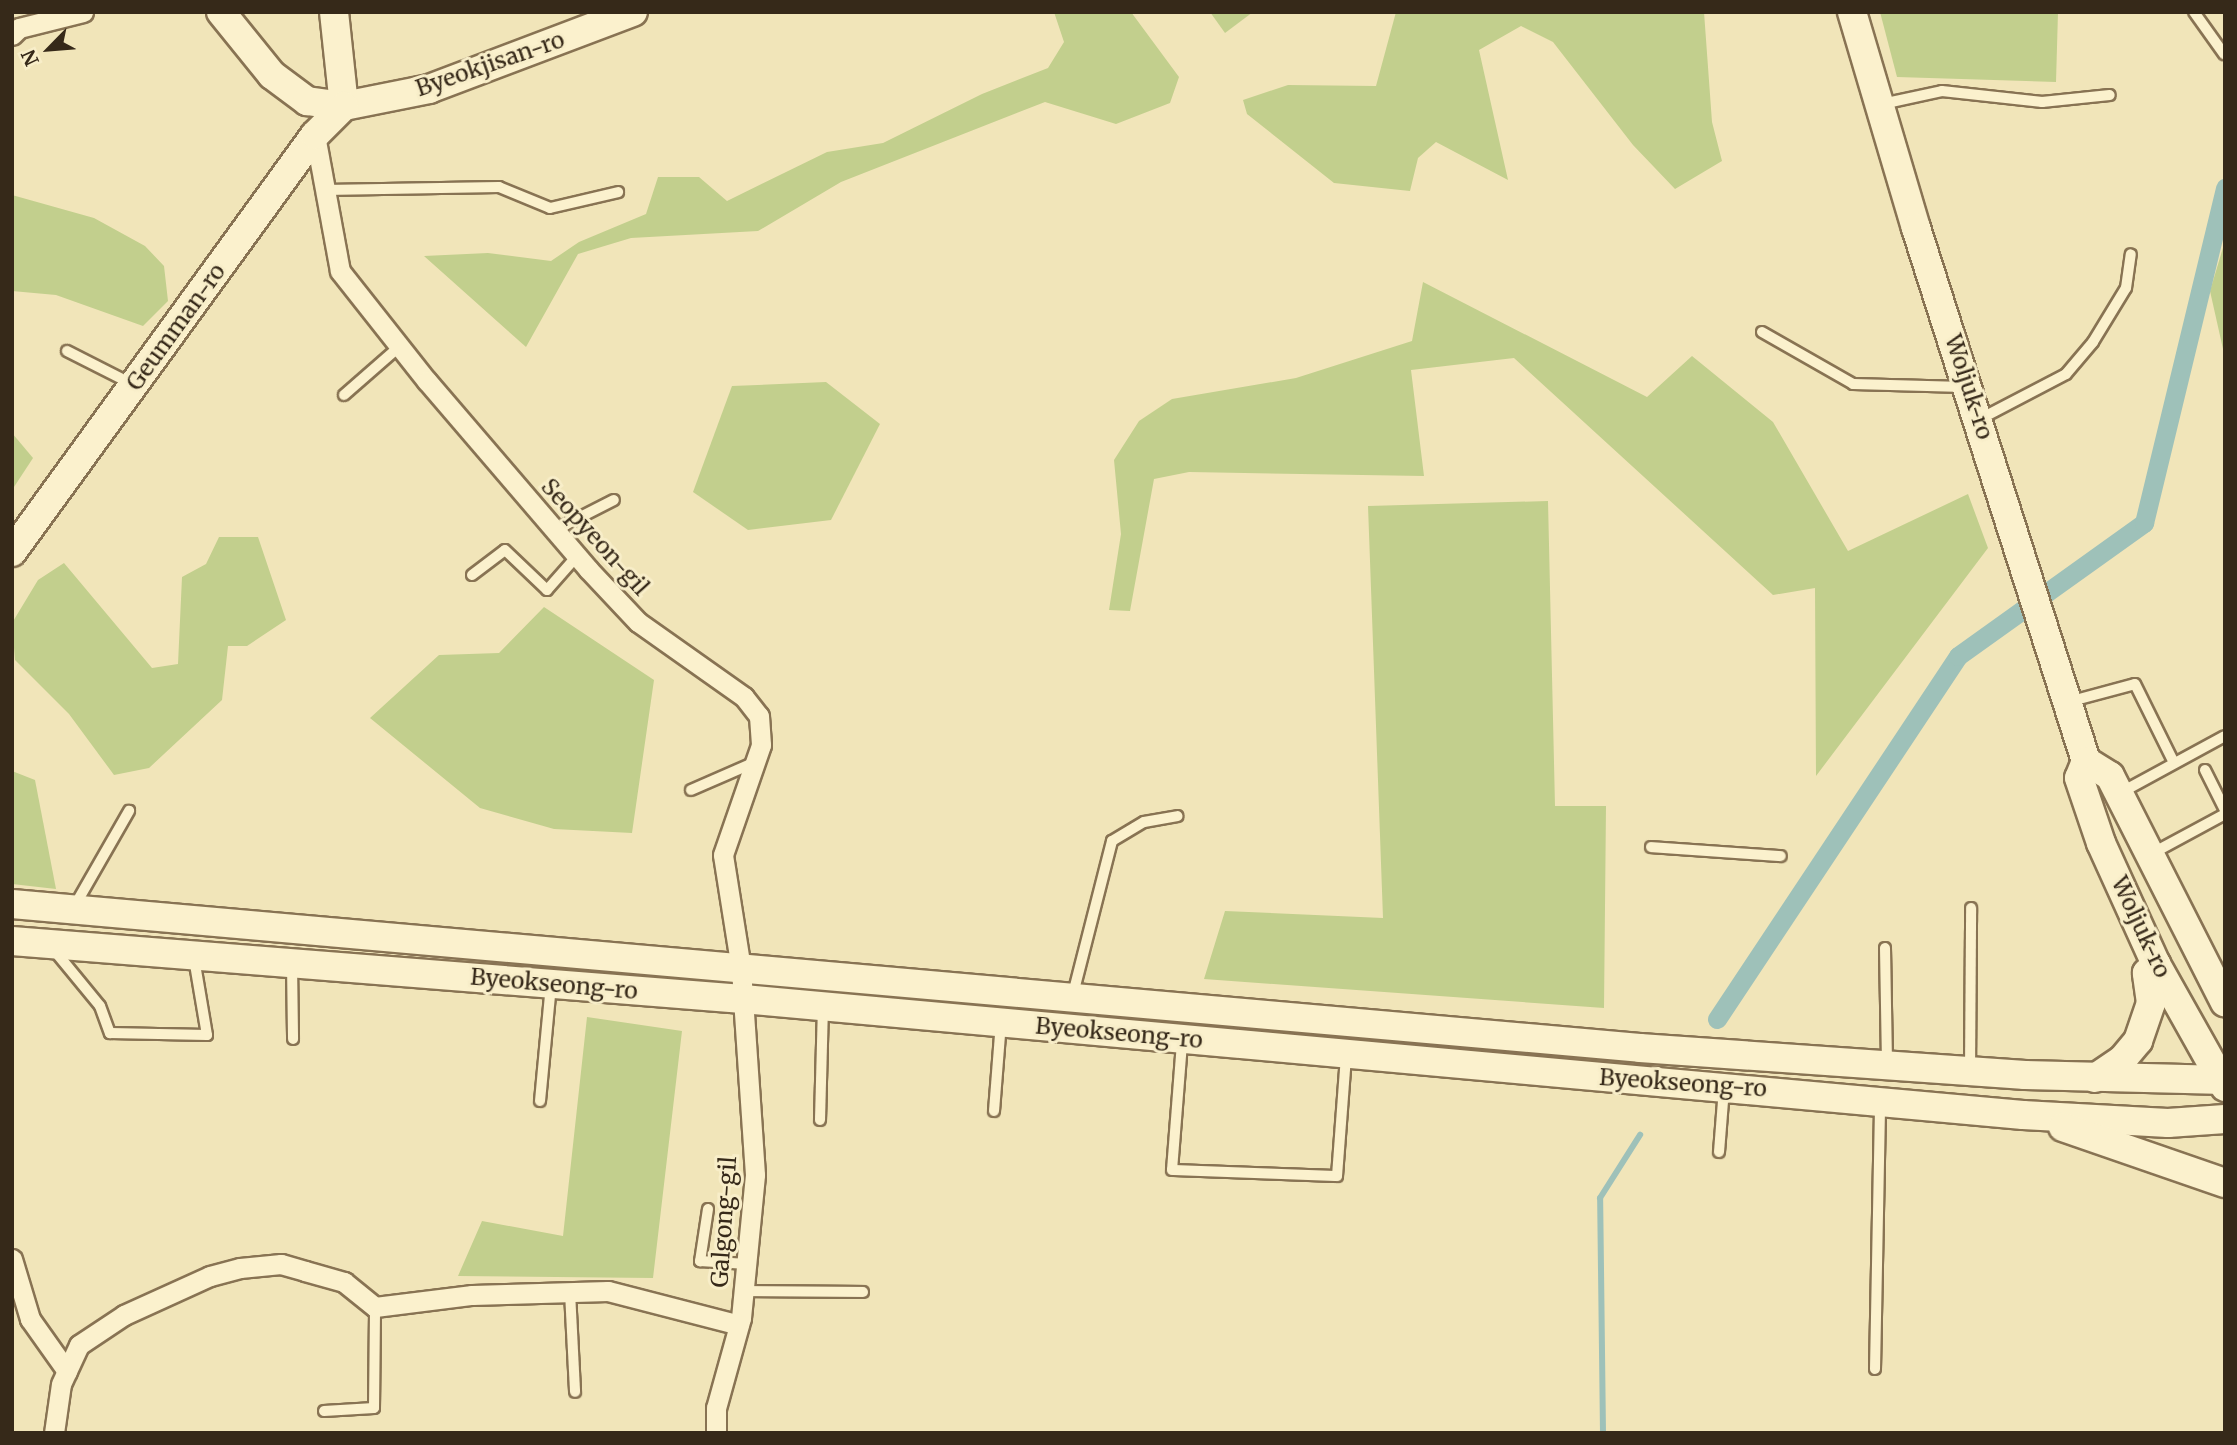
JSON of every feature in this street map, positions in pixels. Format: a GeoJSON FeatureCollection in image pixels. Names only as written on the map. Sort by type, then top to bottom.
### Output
{"type":"FeatureCollection","features":[{"type":"Feature","properties":{"kind":"main road"},"geometry":{"type":"LineString","coordinates":[[221,12],[281,82],[307,101],[344,106],[334,12]]}},
{"type":"Feature","properties":{"kind":"main road","name":"Byeokjisan-ro"},"geometry":{"type":"LineString","coordinates":[[344,106],[429,89],[633,12]]}},
{"type":"Feature","properties":{"kind":"main road","name":"Woljuk-ro"},"geometry":{"type":"LineString","coordinates":[[1853,12],[1980,419],[2064,703],[2085,761],[2110,776],[2147,856],[2225,1003]]}},
{"type":"Feature","properties":{"kind":"main road","name":"Geumman-ro"},"geometry":{"type":"LineString","coordinates":[[12,552],[315,135],[344,106]]}},
{"type":"Feature","properties":{"kind":"main road","name":"Woljuk-ro"},"geometry":{"type":"LineString","coordinates":[[2085,761],[2079,778],[2101,843],[2156,964],[2223,1083]]}},
{"type":"Feature","properties":{"kind":"main road","name":"Byeokseong-ro"},"geometry":{"type":"LineString","coordinates":[[12,904],[1640,1048],[2095,1078],[2223,1083]]}},
{"type":"Feature","properties":{"kind":"main road","name":"Byeokseong-ro"},"geometry":{"type":"LineString","coordinates":[[12,941],[743,999],[1880,1099],[2023,1115],[2168,1123],[2225,1119]]}},
{"type":"Feature","properties":{"kind":"main road"},"geometry":{"type":"LineString","coordinates":[[2095,1078],[2122,1060],[2138,1041],[2151,1003],[2147,973],[2156,964]]}},
{"type":"Feature","properties":{"kind":"main road"},"geometry":{"type":"LineString","coordinates":[[2023,1115],[2225,1183]]}},
{"type":"Feature","properties":{"kind":"street"},"geometry":{"type":"LineString","coordinates":[[12,35],[19,28],[83,12]]}},
{"type":"Feature","properties":{"kind":"street","name":"Seopyeon-gil"},"geometry":{"type":"LineString","coordinates":[[315,135],[340,271],[576,556],[638,622],[744,697],[759,716],[761,745],[723,855],[741,969]]}},
{"type":"Feature","properties":{"kind":"street","name":"Galgong-gil"},"geometry":{"type":"LineString","coordinates":[[716,1433],[716,1408],[739,1325],[755,1175],[741,969]]}},
{"type":"Feature","properties":{"kind":"street"},"geometry":{"type":"LineString","coordinates":[[12,1259],[30,1319],[67,1371]]}},
{"type":"Feature","properties":{"kind":"street"},"geometry":{"type":"LineString","coordinates":[[54,1433],[67,1371],[79,1345],[124,1315],[240,1268],[281,1264],[293,1267],[344,1282],[375,1307],[472,1295],[607,1291],[739,1325]]}},
{"type":"Feature","properties":{"kind":"lane"},"geometry":{"type":"LineString","coordinates":[[2193,12],[2224,54]]}},
{"type":"Feature","properties":{"kind":"lane"},"geometry":{"type":"LineString","coordinates":[[1881,104],[1942,91],[2042,102],[2110,95]]}},
{"type":"Feature","properties":{"kind":"lane"},"geometry":{"type":"LineString","coordinates":[[325,190],[499,187],[550,208],[618,192]]}},
{"type":"Feature","properties":{"kind":"lane"},"geometry":{"type":"LineString","coordinates":[[1980,419],[2066,374],[2093,342],[2126,288],[2131,254]]}},
{"type":"Feature","properties":{"kind":"lane"},"geometry":{"type":"LineString","coordinates":[[1762,332],[1853,384],[1968,387]]}},
{"type":"Feature","properties":{"kind":"lane"},"geometry":{"type":"LineString","coordinates":[[344,395],[401,346]]}},
{"type":"Feature","properties":{"kind":"lane"},"geometry":{"type":"LineString","coordinates":[[67,351],[133,385]]}},
{"type":"Feature","properties":{"kind":"lane"},"geometry":{"type":"LineString","coordinates":[[555,530],[614,500]]}},
{"type":"Feature","properties":{"kind":"lane"},"geometry":{"type":"LineString","coordinates":[[472,575],[505,550],[547,590],[576,556]]}},
{"type":"Feature","properties":{"kind":"lane"},"geometry":{"type":"LineString","coordinates":[[2064,703],[2135,684],[2174,763]]}},
{"type":"Feature","properties":{"kind":"lane"},"geometry":{"type":"LineString","coordinates":[[2119,793],[2225,736]]}},
{"type":"Feature","properties":{"kind":"lane"},"geometry":{"type":"LineString","coordinates":[[691,790],[756,762]]}},
{"type":"Feature","properties":{"kind":"lane"},"geometry":{"type":"LineString","coordinates":[[2147,856],[2225,812],[2204,770]]}},
{"type":"Feature","properties":{"kind":"lane"},"geometry":{"type":"LineString","coordinates":[[72,911],[129,811]]}},
{"type":"Feature","properties":{"kind":"lane"},"geometry":{"type":"LineString","coordinates":[[1072,998],[1112,841],[1144,822],[1177,816]]}},
{"type":"Feature","properties":{"kind":"lane"},"geometry":{"type":"LineString","coordinates":[[1651,847],[1781,856]]}},
{"type":"Feature","properties":{"kind":"lane"},"geometry":{"type":"LineString","coordinates":[[1970,908],[1970,1070]]}},
{"type":"Feature","properties":{"kind":"lane"},"geometry":{"type":"LineString","coordinates":[[49,944],[100,1006],[110,1033],[206,1035],[194,956]]}},
{"type":"Feature","properties":{"kind":"lane"},"geometry":{"type":"LineString","coordinates":[[1885,948],[1887,1064]]}},
{"type":"Feature","properties":{"kind":"lane"},"geometry":{"type":"LineString","coordinates":[[292,963],[293,1039]]}},
{"type":"Feature","properties":{"kind":"lane"},"geometry":{"type":"LineString","coordinates":[[540,1101],[551,984]]}},
{"type":"Feature","properties":{"kind":"lane"},"geometry":{"type":"LineString","coordinates":[[820,1120],[823,1007]]}},
{"type":"Feature","properties":{"kind":"lane"},"geometry":{"type":"LineString","coordinates":[[994,1111],[1001,1023]]}},
{"type":"Feature","properties":{"kind":"lane"},"geometry":{"type":"LineString","coordinates":[[1183,1039],[1172,1170],[1337,1175],[1346,1053]]}},
{"type":"Feature","properties":{"kind":"lane"},"geometry":{"type":"LineString","coordinates":[[1719,1152],[1725,1085]]}},
{"type":"Feature","properties":{"kind":"lane"},"geometry":{"type":"LineString","coordinates":[[1874,1369],[1880,1099]]}},
{"type":"Feature","properties":{"kind":"lane"},"geometry":{"type":"LineString","coordinates":[[708,1209],[700,1261],[747,1264]]}},
{"type":"Feature","properties":{"kind":"lane"},"geometry":{"type":"LineString","coordinates":[[744,1290],[863,1292]]}},
{"type":"Feature","properties":{"kind":"lane"},"geometry":{"type":"LineString","coordinates":[[570,1292],[575,1392]]}},
{"type":"Feature","properties":{"kind":"lane"},"geometry":{"type":"LineString","coordinates":[[324,1411],[374,1408],[375,1307]]}},
{"type":"Feature","properties":{"kind":"green space"},"geometry":{"type":"Polygon","coordinates":[[[1054,12],[1131,12],[1179,77],[1170,103],[1116,124],[1045,102],[841,182],[758,231],[631,238],[578,254],[526,347],[424,256],[488,253],[551,261],[579,242],[646,214],[658,177],[699,177],[727,201],[827,152],[883,143],[982,94],[1048,68],[1064,42],[1054,12]]]}},
{"type":"Feature","properties":{"kind":"green space"},"geometry":{"type":"Polygon","coordinates":[[[1210,12],[1253,12],[1225,33],[1210,12]]]}},
{"type":"Feature","properties":{"kind":"green space"},"geometry":{"type":"Polygon","coordinates":[[[1396,12],[1704,12],[1712,122],[1722,161],[1675,189],[1633,145],[1553,42],[1521,26],[1479,50],[1508,180],[1436,142],[1418,158],[1410,191],[1334,183],[1247,114],[1243,100],[1288,85],[1376,86],[1396,12]]]}},
{"type":"Feature","properties":{"kind":"green space"},"geometry":{"type":"Polygon","coordinates":[[[1880,12],[2058,12],[2056,82],[1897,77],[1880,12]]]}},
{"type":"Feature","properties":{"kind":"green space"},"geometry":{"type":"Polygon","coordinates":[[[12,195],[94,218],[145,246],[164,266],[168,301],[143,326],[56,295],[12,291],[12,195]]]}},
{"type":"Feature","properties":{"kind":"green space"},"geometry":{"type":"Polygon","coordinates":[[[2225,241],[2225,358],[2210,291],[2225,241]]]}},
{"type":"Feature","properties":{"kind":"green space"},"geometry":{"type":"Polygon","coordinates":[[[1423,282],[1647,397],[1692,356],[1773,422],[1848,551],[1968,494],[1988,548],[1816,776],[1815,588],[1773,595],[1514,358],[1411,370],[1424,476],[1189,472],[1154,479],[1130,611],[1109,610],[1121,534],[1114,460],[1139,421],[1172,399],[1296,378],[1412,341],[1423,282]]]}},
{"type":"Feature","properties":{"kind":"green space"},"geometry":{"type":"Polygon","coordinates":[[[826,382],[880,424],[831,520],[748,530],[693,492],[732,386],[826,382]]]}},
{"type":"Feature","properties":{"kind":"green space"},"geometry":{"type":"Polygon","coordinates":[[[12,433],[33,458],[12,490],[12,433]]]}},
{"type":"Feature","properties":{"kind":"green space"},"geometry":{"type":"Polygon","coordinates":[[[1548,501],[1555,806],[1606,806],[1604,1008],[1204,979],[1225,911],[1383,918],[1368,506],[1548,501]]]}},
{"type":"Feature","properties":{"kind":"green space"},"geometry":{"type":"Polygon","coordinates":[[[219,537],[258,537],[286,620],[247,646],[228,646],[222,700],[149,768],[114,775],[69,714],[15,660],[12,623],[38,580],[64,563],[152,668],[178,664],[182,577],[206,564],[219,537]]]}},
{"type":"Feature","properties":{"kind":"green space"},"geometry":{"type":"Polygon","coordinates":[[[544,607],[654,680],[632,833],[554,829],[480,808],[370,718],[439,655],[499,653],[544,607]]]}},
{"type":"Feature","properties":{"kind":"green space"},"geometry":{"type":"Polygon","coordinates":[[[12,771],[35,780],[56,889],[12,884],[12,771]]]}},
{"type":"Feature","properties":{"kind":"green space"},"geometry":{"type":"Polygon","coordinates":[[[587,1017],[682,1031],[653,1278],[458,1276],[482,1221],[563,1236],[587,1017]]]}},
{"type":"Feature","properties":{"kind":"waterway"},"geometry":{"type":"LineString","coordinates":[[1717,1019],[1958,656],[2144,523],[2225,188]]}},
{"type":"Feature","properties":{"kind":"waterway"},"geometry":{"type":"LineString","coordinates":[[1603,1433],[1600,1198],[1640,1135]]}}]}
